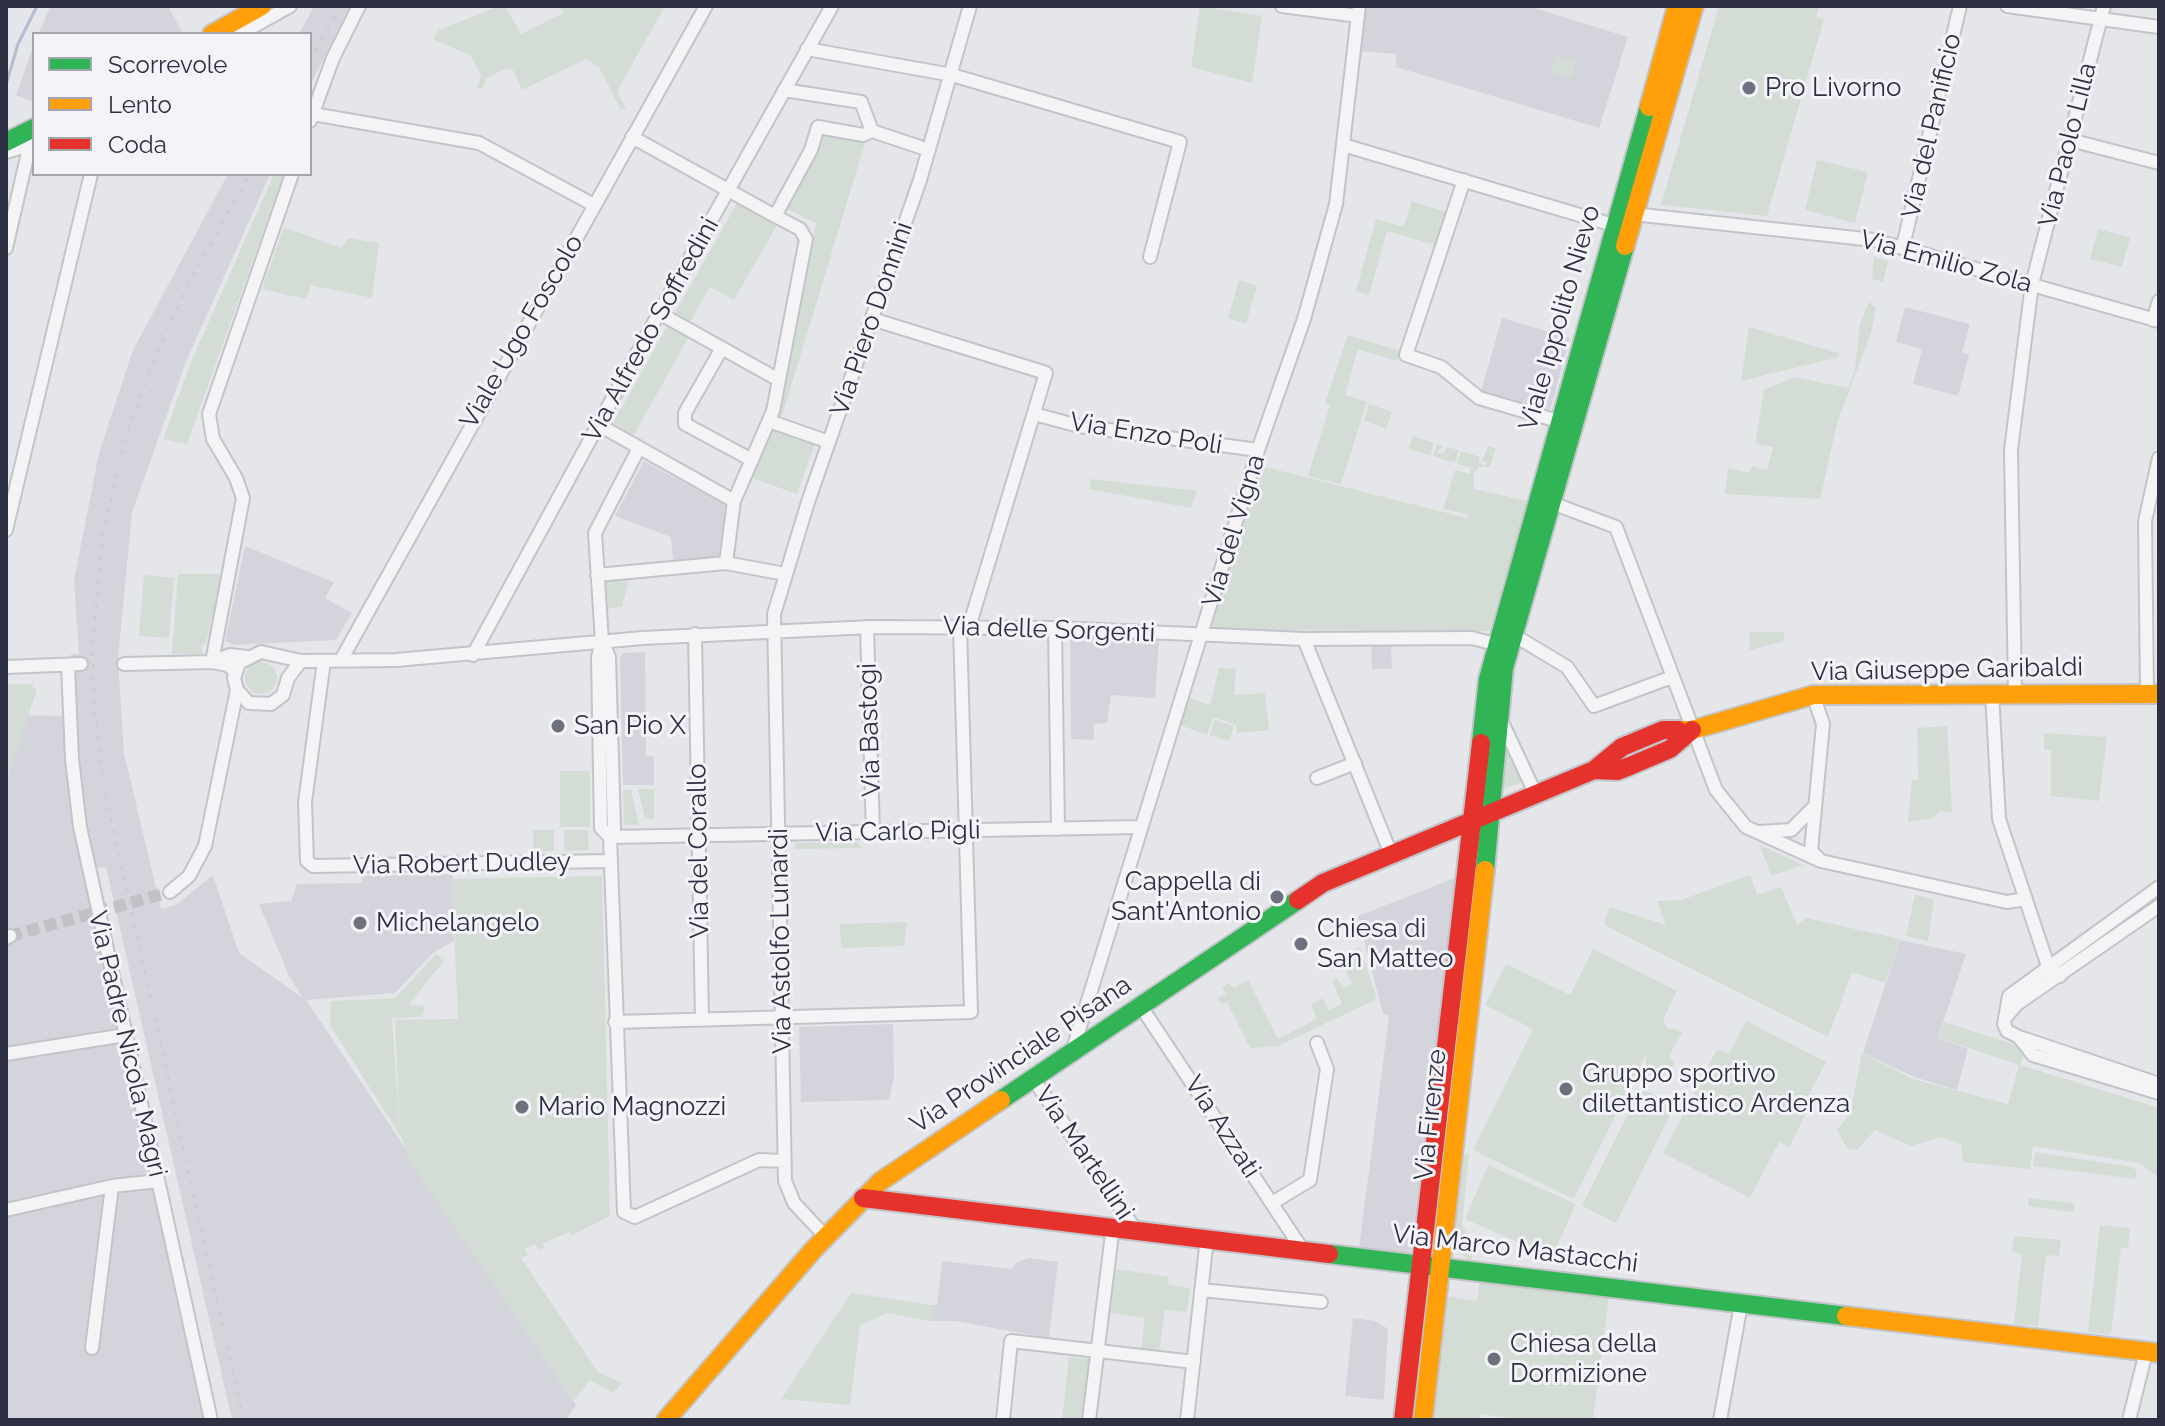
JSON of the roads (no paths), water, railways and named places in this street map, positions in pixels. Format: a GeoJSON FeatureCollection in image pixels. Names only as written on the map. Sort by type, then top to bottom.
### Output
{"type":"FeatureCollection","features":[{"type":"Feature","properties":{"kind":"street"},"geometry":{"type":"LineString","coordinates":[[216,32],[262,6]]}},
{"type":"Feature","properties":{"kind":"street"},"geometry":{"type":"LineString","coordinates":[[244,32],[290,6]]}},
{"type":"Feature","properties":{"kind":"street"},"geometry":{"type":"LineString","coordinates":[[312,115],[333,58],[359,6]]}},
{"type":"Feature","properties":{"kind":"street","name":"Viale Ugo Foscolo"},"geometry":{"type":"LineString","coordinates":[[341,660],[706,6]]}},
{"type":"Feature","properties":{"kind":"street","name":"Via Alfredo Soffredini"},"geometry":{"type":"LineString","coordinates":[[473,655],[659,313],[832,6]]}},
{"type":"Feature","properties":{"kind":"street","name":"Via Piero Donnini"},"geometry":{"type":"LineString","coordinates":[[773,631],[785,574],[929,150],[970,6]]}},
{"type":"Feature","properties":{"kind":"street"},"geometry":{"type":"LineString","coordinates":[[1282,6],[1358,11]]}},
{"type":"Feature","properties":{"kind":"street","name":"Viale Ippolito Nievo"},"geometry":{"type":"LineString","coordinates":[[1482,819],[1497,711],[1512,634],[1625,223],[1677,6]]}},
{"type":"Feature","properties":{"kind":"street","name":"Viale Ippolito Nievo"},"geometry":{"type":"LineString","coordinates":[[1482,819],[1479,732],[1495,644],[1558,421],[1694,6]]}},
{"type":"Feature","properties":{"kind":"street","name":"Via del Panificio"},"geometry":{"type":"LineString","coordinates":[[1903,246],[1960,6]]}},
{"type":"Feature","properties":{"kind":"street"},"geometry":{"type":"LineString","coordinates":[[2007,6],[2103,12],[2159,27]]}},
{"type":"Feature","properties":{"kind":"street","name":"Via del Vigna"},"geometry":{"type":"LineString","coordinates":[[1073,1049],[1139,827],[1258,450],[1304,319],[1336,204],[1358,11]]}},
{"type":"Feature","properties":{"kind":"street","name":"Via Paolo Lilla"},"geometry":{"type":"LineString","coordinates":[[2015,694],[2011,450],[2032,284],[2103,12]]}},
{"type":"Feature","properties":{"kind":"street"},"geometry":{"type":"LineString","coordinates":[[807,49],[952,75],[1180,142],[1150,257]]}},
{"type":"Feature","properties":{"kind":"street"},"geometry":{"type":"LineString","coordinates":[[784,90],[861,102],[872,131]]}},
{"type":"Feature","properties":{"kind":"street"},"geometry":{"type":"LineString","coordinates":[[312,118],[479,143],[594,205]]}},
{"type":"Feature","properties":{"kind":"street"},"geometry":{"type":"LineString","coordinates":[[775,216],[811,150],[818,127],[863,135],[872,131],[929,150]]}},
{"type":"Feature","properties":{"kind":"street"},"geometry":{"type":"LineString","coordinates":[[632,137],[806,236],[769,421],[734,501],[726,563]]}},
{"type":"Feature","properties":{"kind":"street"},"geometry":{"type":"LineString","coordinates":[[6,142],[32,139]]}},
{"type":"Feature","properties":{"kind":"street"},"geometry":{"type":"LineString","coordinates":[[6,152],[32,139]]}},
{"type":"Feature","properties":{"kind":"street"},"geometry":{"type":"LineString","coordinates":[[2070,140],[2159,163]]}},
{"type":"Feature","properties":{"kind":"street"},"geometry":{"type":"LineString","coordinates":[[6,248],[32,143]]}},
{"type":"Feature","properties":{"kind":"street","name":"Via Emilio Zola"},"geometry":{"type":"LineString","coordinates":[[1343,145],[1625,223],[1864,238],[1903,246],[2156,321]]}},
{"type":"Feature","properties":{"kind":"street"},"geometry":{"type":"LineString","coordinates":[[6,530],[91,176]]}},
{"type":"Feature","properties":{"kind":"street"},"geometry":{"type":"LineString","coordinates":[[212,662],[243,498],[236,478],[213,439],[209,414],[291,176]]}},
{"type":"Feature","properties":{"kind":"street"},"geometry":{"type":"LineString","coordinates":[[1464,180],[1406,355],[1441,367],[1479,398],[1558,421]]}},
{"type":"Feature","properties":{"kind":"street"},"geometry":{"type":"LineString","coordinates":[[2156,321],[2159,301]]}},
{"type":"Feature","properties":{"kind":"street"},"geometry":{"type":"LineString","coordinates":[[659,313],[779,380]]}},
{"type":"Feature","properties":{"kind":"street"},"geometry":{"type":"LineString","coordinates":[[615,1022],[971,1012],[965,831],[964,627],[1046,373],[872,319]]}},
{"type":"Feature","properties":{"kind":"street"},"geometry":{"type":"LineString","coordinates":[[722,348],[685,413],[685,424],[752,460]]}},
{"type":"Feature","properties":{"kind":"street","name":"Via Enzo Poli"},"geometry":{"type":"LineString","coordinates":[[1034,414],[1079,426],[1258,450]]}},
{"type":"Feature","properties":{"kind":"street"},"geometry":{"type":"LineString","coordinates":[[769,421],[829,442]]}},
{"type":"Feature","properties":{"kind":"street"},"geometry":{"type":"LineString","coordinates":[[599,425],[734,501]]}},
{"type":"Feature","properties":{"kind":"street"},"geometry":{"type":"LineString","coordinates":[[639,448],[595,533],[602,641],[598,657],[601,828],[610,837],[622,1207],[627,1216],[635,1217],[759,1160],[785,1161]]}},
{"type":"Feature","properties":{"kind":"street"},"geometry":{"type":"LineString","coordinates":[[2153,694],[2152,513],[2159,458]]}},
{"type":"Feature","properties":{"kind":"street"},"geometry":{"type":"LineString","coordinates":[[1549,502],[1616,527],[1720,797],[1752,831],[1821,861],[2007,902],[2026,899]]}},
{"type":"Feature","properties":{"kind":"street"},"geometry":{"type":"LineString","coordinates":[[597,575],[726,563],[785,574]]}},
{"type":"Feature","properties":{"kind":"street","name":"Via delle Sorgenti"},"geometry":{"type":"LineString","coordinates":[[212,662],[230,655],[247,657],[261,652],[301,661],[473,655],[695,634],[867,627],[1055,628],[1304,639],[1472,638],[1495,644]]}},
{"type":"Feature","properties":{"kind":"street","name":"Via Bastogi"},"geometry":{"type":"LineString","coordinates":[[867,627],[873,833]]}},
{"type":"Feature","properties":{"kind":"street"},"geometry":{"type":"LineString","coordinates":[[1055,628],[1058,829]]}},
{"type":"Feature","properties":{"kind":"street","name":"Via Astolfo Lunardi"},"geometry":{"type":"LineString","coordinates":[[773,631],[785,1161],[790,1197],[825,1236]]}},
{"type":"Feature","properties":{"kind":"street","name":"Via del Corallo"},"geometry":{"type":"LineString","coordinates":[[695,634],[702,1020]]}},
{"type":"Feature","properties":{"kind":"street"},"geometry":{"type":"LineString","coordinates":[[1512,634],[1567,667],[1594,706],[1672,677]]}},
{"type":"Feature","properties":{"kind":"street"},"geometry":{"type":"LineString","coordinates":[[1304,639],[1391,854]]}},
{"type":"Feature","properties":{"kind":"street"},"geometry":{"type":"LineString","coordinates":[[170,892],[189,876],[203,852],[223,750],[232,723],[237,690],[235,672],[247,657]]}},
{"type":"Feature","properties":{"kind":"street"},"geometry":{"type":"LineString","coordinates":[[275,657],[288,678]]}},
{"type":"Feature","properties":{"kind":"street"},"geometry":{"type":"LineString","coordinates":[[232,723],[279,699],[288,678],[301,661]]}},
{"type":"Feature","properties":{"kind":"street","name":"Via Robert Dudley"},"geometry":{"type":"LineString","coordinates":[[324,661],[305,802],[307,861],[313,866],[610,861]]}},
{"type":"Feature","properties":{"kind":"street","name":"Via delle Sorgenti"},"geometry":{"type":"LineString","coordinates":[[124,664],[212,662],[228,665],[235,672]]}},
{"type":"Feature","properties":{"kind":"street","name":"Via Padre Nicola Magri"},"geometry":{"type":"LineString","coordinates":[[6,667],[75,664],[77,810],[211,1420]]}},
{"type":"Feature","properties":{"kind":"street"},"geometry":{"type":"LineString","coordinates":[[237,690],[249,703],[262,706]]}},
{"type":"Feature","properties":{"kind":"street"},"geometry":{"type":"LineString","coordinates":[[1992,693],[1999,819],[2048,966],[2060,976]]}},
{"type":"Feature","properties":{"kind":"street","name":"Via Giuseppe Garibaldi"},"geometry":{"type":"LineString","coordinates":[[1594,770],[1617,771],[1670,749],[1692,730],[1813,695],[2153,694]]}},
{"type":"Feature","properties":{"kind":"street"},"geometry":{"type":"LineString","coordinates":[[1813,695],[1823,724],[1811,851],[1821,861]]}},
{"type":"Feature","properties":{"kind":"street"},"geometry":{"type":"LineString","coordinates":[[1497,711],[1536,795]]}},
{"type":"Feature","properties":{"kind":"street"},"geometry":{"type":"LineString","coordinates":[[1317,778],[1355,763]]}},
{"type":"Feature","properties":{"kind":"street","name":"Via Provinciale Pisana"},"geometry":{"type":"LineString","coordinates":[[666,1420],[825,1236],[881,1181],[1323,883],[1594,770]]}},
{"type":"Feature","properties":{"kind":"street"},"geometry":{"type":"LineString","coordinates":[[1752,831],[1791,830],[1814,807]]}},
{"type":"Feature","properties":{"kind":"street","name":"Via Firenze"},"geometry":{"type":"LineString","coordinates":[[1403,1420],[1482,819]]}},
{"type":"Feature","properties":{"kind":"street","name":"Via Firenze"},"geometry":{"type":"LineString","coordinates":[[1423,1420],[1441,1266],[1482,819]]}},
{"type":"Feature","properties":{"kind":"street","name":"Via Carlo Pigli"},"geometry":{"type":"LineString","coordinates":[[610,837],[1139,827]]}},
{"type":"Feature","properties":{"kind":"street"},"geometry":{"type":"LineString","coordinates":[[2159,887],[2009,996],[2005,1018],[2007,1031],[2019,1037],[2159,1084]]}},
{"type":"Feature","properties":{"kind":"street"},"geometry":{"type":"LineString","coordinates":[[2005,1018],[2017,1004],[2159,906]]}},
{"type":"Feature","properties":{"kind":"street","name":"Via Azzati"},"geometry":{"type":"LineString","coordinates":[[1140,1005],[1302,1249]]}},
{"type":"Feature","properties":{"kind":"street"},"geometry":{"type":"LineString","coordinates":[[6,1054],[125,1035]]}},
{"type":"Feature","properties":{"kind":"street"},"geometry":{"type":"LineString","coordinates":[[2019,1037],[2033,1055],[2159,1093]]}},
{"type":"Feature","properties":{"kind":"street"},"geometry":{"type":"LineString","coordinates":[[1272,1203],[1310,1180],[1327,1069],[1317,1043]]}},
{"type":"Feature","properties":{"kind":"street","name":"Via Martellini"},"geometry":{"type":"LineString","coordinates":[[1032,1077],[1135,1229]]}},
{"type":"Feature","properties":{"kind":"street"},"geometry":{"type":"LineString","coordinates":[[6,1210],[112,1186],[158,1181]]}},
{"type":"Feature","properties":{"kind":"street"},"geometry":{"type":"LineString","coordinates":[[92,1348],[112,1186]]}},
{"type":"Feature","properties":{"kind":"street","name":"Via Marco Mastacchi"},"geometry":{"type":"LineString","coordinates":[[863,1198],[2152,1353]]}},
{"type":"Feature","properties":{"kind":"street"},"geometry":{"type":"LineString","coordinates":[[1089,1420],[1113,1226]]}},
{"type":"Feature","properties":{"kind":"street"},"geometry":{"type":"LineString","coordinates":[[1187,1420],[1207,1238]]}},
{"type":"Feature","properties":{"kind":"street"},"geometry":{"type":"LineString","coordinates":[[1201,1290],[1321,1302]]}},
{"type":"Feature","properties":{"kind":"street"},"geometry":{"type":"LineString","coordinates":[[1720,1420],[1741,1304]]}},
{"type":"Feature","properties":{"kind":"street"},"geometry":{"type":"LineString","coordinates":[[1003,1420],[1011,1341],[1194,1362]]}},
{"type":"Feature","properties":{"kind":"street"},"geometry":{"type":"LineString","coordinates":[[2129,1420],[2152,1353]]}},
{"type":"Feature","properties":{"kind":"waterway"},"geometry":{"type":"LineString","coordinates":[[6,85],[18,44],[37,6]]}},
{"type":"Feature","properties":{"kind":"tunnel"},"geometry":{"type":"LineString","coordinates":[[10,936],[170,892]]}},
{"type":"Feature","properties":{"kind":"railway"},"geometry":{"type":"LineString","coordinates":[[312,57],[340,6]]}},
{"type":"Feature","properties":{"kind":"railway"},"geometry":{"type":"LineString","coordinates":[[243,1420],[104,786],[94,706],[92,652],[103,531],[127,434],[155,357],[189,282],[249,176]]}},
{"type":"Feature","properties":{"kind":"place","name":"Pro Livorno"},"geometry":{"type":"Point","coordinates":[1749,88]}},
{"type":"Feature","properties":{"kind":"place","name":"San Pio X"},"geometry":{"type":"Point","coordinates":[558,726]}},
{"type":"Feature","properties":{"kind":"place","name":"Cappella di Sant'Antonio"},"geometry":{"type":"Point","coordinates":[1277,897]}},
{"type":"Feature","properties":{"kind":"place","name":"Michelangelo"},"geometry":{"type":"Point","coordinates":[360,923]}},
{"type":"Feature","properties":{"kind":"place","name":"Chiesa di San Matteo"},"geometry":{"type":"Point","coordinates":[1301,944]}},
{"type":"Feature","properties":{"kind":"place","name":"Gruppo sportivo dilettantistico Ardenza"},"geometry":{"type":"Point","coordinates":[1566,1089]}},
{"type":"Feature","properties":{"kind":"place","name":"Mario Magnozzi"},"geometry":{"type":"Point","coordinates":[522,1107]}},
{"type":"Feature","properties":{"kind":"place","name":"Chiesa della Dormizione"},"geometry":{"type":"Point","coordinates":[1494,1359]}}]}
